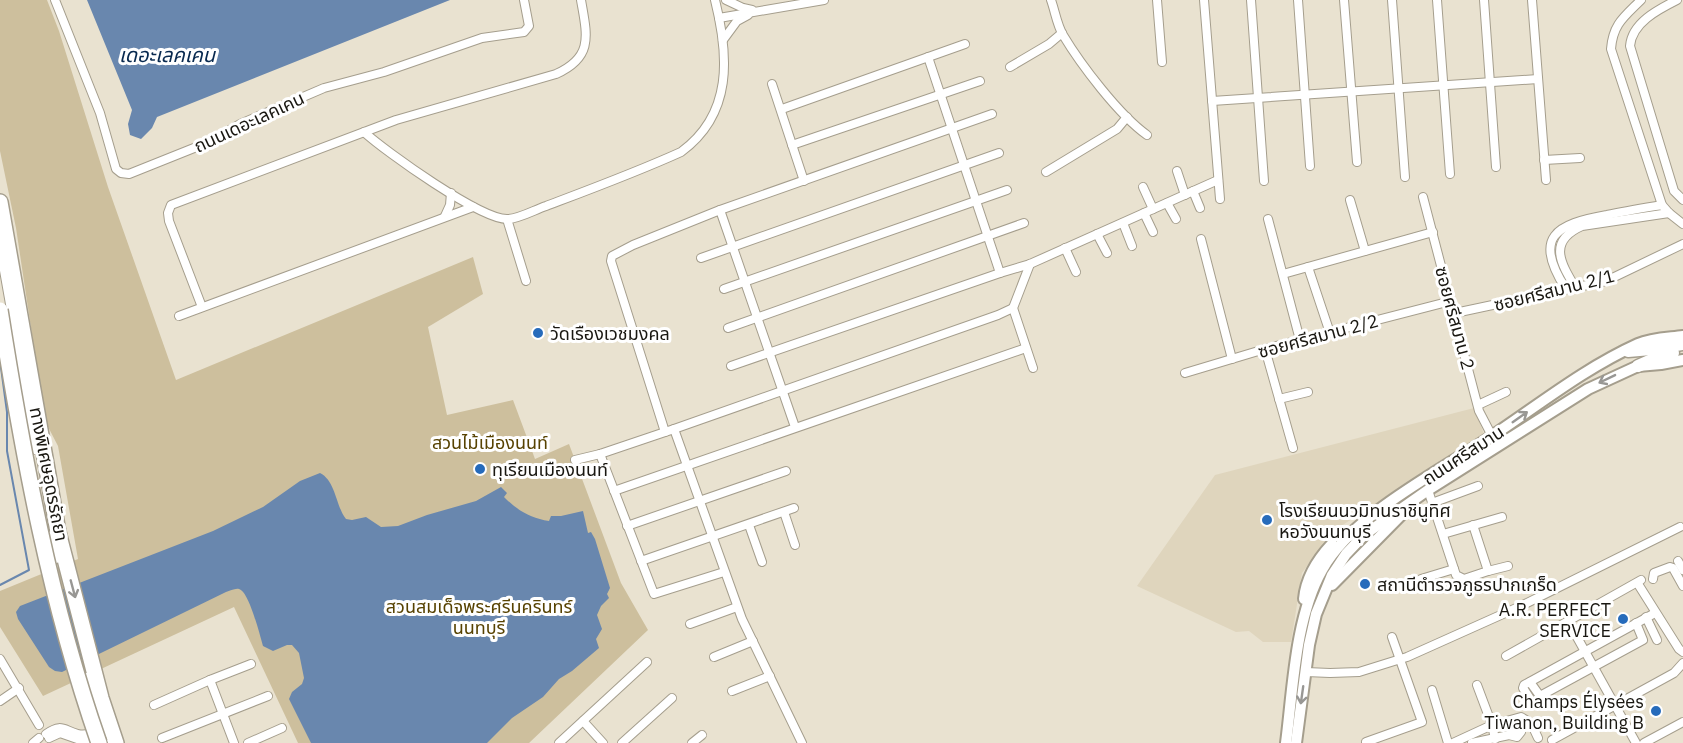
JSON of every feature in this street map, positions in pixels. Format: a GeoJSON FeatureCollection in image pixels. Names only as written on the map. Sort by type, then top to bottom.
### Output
{"type":"FeatureCollection","features":[{"type":"Feature","properties":{"kind":"highway","name":"ทางพิเศษอุดรรัถยา"},"geometry":{"type":"LineString","coordinates":[[0,202],[58,532],[101,698],[105,740]]}},
{"type":"Feature","properties":{"kind":"highway","name":"ทางพิเศษอุดรรัถยา"},"geometry":{"type":"LineString","coordinates":[[0,310],[41,539],[84,700],[105,740]]}},
{"type":"Feature","properties":{"kind":"main road","name":"ถนนศรีสมาน"},"geometry":{"type":"LineString","coordinates":[[1286,743],[1304,595],[1309,577],[1324,553],[1334,543],[1380,510],[1580,375],[1637,345],[1651,340],[1683,336]]}},
{"type":"Feature","properties":{"kind":"main road"},"geometry":{"type":"LineString","coordinates":[[1628,351],[1683,344]]}},
{"type":"Feature","properties":{"kind":"main road"},"geometry":{"type":"LineString","coordinates":[[1638,366],[1663,355],[1683,352]]}},
{"type":"Feature","properties":{"kind":"main road","name":"ถนนศรีสมาน"},"geometry":{"type":"LineString","coordinates":[[1306,672],[1312,630],[1322,597],[1346,569],[1424,493],[1588,389],[1638,366],[1683,360]]}},
{"type":"Feature","properties":{"kind":"main road"},"geometry":{"type":"LineString","coordinates":[[1296,743],[1306,672]]}},
{"type":"Feature","properties":{"kind":"street","name":"ถนนเดอะเลคเคน"},"geometry":{"type":"LineString","coordinates":[[55,0],[100,113],[116,169],[129,174],[209,142],[240,124],[324,88],[384,72],[482,38],[524,32],[529,26],[524,0]]}},
{"type":"Feature","properties":{"kind":"street"},"geometry":{"type":"LineString","coordinates":[[202,307],[169,221],[168,213],[171,205],[396,120],[567,69],[576,63],[586,45],[587,32],[581,0]]}},
{"type":"Feature","properties":{"kind":"street"},"geometry":{"type":"LineString","coordinates":[[364,132],[389,153],[473,207],[507,219],[661,161],[681,152],[695,141],[711,120],[720,100],[724,83],[722,41],[714,0]]}},
{"type":"Feature","properties":{"kind":"street"},"geometry":{"type":"LineString","coordinates":[[726,0],[743,8],[757,11]]}},
{"type":"Feature","properties":{"kind":"street"},"geometry":{"type":"LineString","coordinates":[[719,18],[824,0]]}},
{"type":"Feature","properties":{"kind":"street"},"geometry":{"type":"LineString","coordinates":[[1051,0],[1062,33],[1092,77],[1127,117],[1147,135]]}},
{"type":"Feature","properties":{"kind":"street"},"geometry":{"type":"LineString","coordinates":[[1157,0],[1162,62]]}},
{"type":"Feature","properties":{"kind":"street"},"geometry":{"type":"LineString","coordinates":[[1204,0],[1220,200]]}},
{"type":"Feature","properties":{"kind":"street"},"geometry":{"type":"LineString","coordinates":[[1251,0],[1264,181]]}},
{"type":"Feature","properties":{"kind":"street"},"geometry":{"type":"LineString","coordinates":[[1298,0],[1310,166]]}},
{"type":"Feature","properties":{"kind":"street"},"geometry":{"type":"LineString","coordinates":[[1344,0],[1357,162]]}},
{"type":"Feature","properties":{"kind":"street"},"geometry":{"type":"LineString","coordinates":[[1392,0],[1405,177]]}},
{"type":"Feature","properties":{"kind":"street"},"geometry":{"type":"LineString","coordinates":[[1437,0],[1450,174]]}},
{"type":"Feature","properties":{"kind":"street"},"geometry":{"type":"LineString","coordinates":[[1484,0],[1496,166]]}},
{"type":"Feature","properties":{"kind":"street"},"geometry":{"type":"LineString","coordinates":[[1532,0],[1546,180]]}},
{"type":"Feature","properties":{"kind":"street"},"geometry":{"type":"LineString","coordinates":[[1641,0],[1617,24],[1612,36],[1611,49],[1662,205],[1683,224]]}},
{"type":"Feature","properties":{"kind":"street"},"geometry":{"type":"LineString","coordinates":[[1677,0],[1655,11],[1633,32],[1630,46],[1674,191],[1683,200]]}},
{"type":"Feature","properties":{"kind":"street"},"geometry":{"type":"LineString","coordinates":[[722,41],[737,21],[757,11]]}},
{"type":"Feature","properties":{"kind":"street"},"geometry":{"type":"LineString","coordinates":[[1010,67],[1049,44],[1062,33]]}},
{"type":"Feature","properties":{"kind":"street"},"geometry":{"type":"LineString","coordinates":[[782,109],[965,44]]}},
{"type":"Feature","properties":{"kind":"street"},"geometry":{"type":"LineString","coordinates":[[928,57],[1000,273]]}},
{"type":"Feature","properties":{"kind":"street"},"geometry":{"type":"LineString","coordinates":[[1212,101],[1538,79]]}},
{"type":"Feature","properties":{"kind":"street"},"geometry":{"type":"LineString","coordinates":[[792,145],[980,81]]}},
{"type":"Feature","properties":{"kind":"street"},"geometry":{"type":"LineString","coordinates":[[772,84],[804,181]]}},
{"type":"Feature","properties":{"kind":"street"},"geometry":{"type":"LineString","coordinates":[[664,432],[611,258],[615,254],[720,210],[992,114]]}},
{"type":"Feature","properties":{"kind":"street"},"geometry":{"type":"LineString","coordinates":[[1046,172],[1117,129],[1127,117]]}},
{"type":"Feature","properties":{"kind":"street"},"geometry":{"type":"LineString","coordinates":[[701,258],[999,153]]}},
{"type":"Feature","properties":{"kind":"street"},"geometry":{"type":"LineString","coordinates":[[1544,160],[1580,158]]}},
{"type":"Feature","properties":{"kind":"street"},"geometry":{"type":"LineString","coordinates":[[1177,171],[1200,208]]}},
{"type":"Feature","properties":{"kind":"street"},"geometry":{"type":"LineString","coordinates":[[731,366],[1030,264],[1218,180]]}},
{"type":"Feature","properties":{"kind":"street"},"geometry":{"type":"LineString","coordinates":[[1143,187],[1153,209]]}},
{"type":"Feature","properties":{"kind":"street"},"geometry":{"type":"LineString","coordinates":[[724,289],[1007,190]]}},
{"type":"Feature","properties":{"kind":"street"},"geometry":{"type":"LineString","coordinates":[[445,216],[450,205],[451,193]]}},
{"type":"Feature","properties":{"kind":"street","name":"ซอยศรีสมาน 2"},"geometry":{"type":"LineString","coordinates":[[1423,197],[1478,405],[1492,436]]}},
{"type":"Feature","properties":{"kind":"street"},"geometry":{"type":"LineString","coordinates":[[1350,200],[1365,250]]}},
{"type":"Feature","properties":{"kind":"street"},"geometry":{"type":"LineString","coordinates":[[1167,203],[1176,219]]}},
{"type":"Feature","properties":{"kind":"street"},"geometry":{"type":"LineString","coordinates":[[1575,287],[1565,270],[1559,247],[1570,231],[1589,222],[1662,205]]}},
{"type":"Feature","properties":{"kind":"street"},"geometry":{"type":"LineString","coordinates":[[178,316],[473,207]]}},
{"type":"Feature","properties":{"kind":"street"},"geometry":{"type":"LineString","coordinates":[[720,210],[795,427]]}},
{"type":"Feature","properties":{"kind":"street"},"geometry":{"type":"LineString","coordinates":[[1144,213],[1153,232]]}},
{"type":"Feature","properties":{"kind":"street"},"geometry":{"type":"LineString","coordinates":[[1566,289],[1551,263],[1553,237],[1563,226],[1669,213]]}},
{"type":"Feature","properties":{"kind":"street"},"geometry":{"type":"LineString","coordinates":[[507,219],[526,281]]}},
{"type":"Feature","properties":{"kind":"street"},"geometry":{"type":"LineString","coordinates":[[1268,219],[1300,340]]}},
{"type":"Feature","properties":{"kind":"street"},"geometry":{"type":"LineString","coordinates":[[728,328],[1024,223]]}},
{"type":"Feature","properties":{"kind":"street"},"geometry":{"type":"LineString","coordinates":[[1123,223],[1132,246]]}},
{"type":"Feature","properties":{"kind":"street"},"geometry":{"type":"LineString","coordinates":[[1283,274],[1433,232]]}},
{"type":"Feature","properties":{"kind":"street"},"geometry":{"type":"LineString","coordinates":[[1097,234],[1107,253]]}},
{"type":"Feature","properties":{"kind":"street"},"geometry":{"type":"LineString","coordinates":[[1201,239],[1232,359]]}},
{"type":"Feature","properties":{"kind":"street","name":"ซอยศรีสมาน 2/1"},"geometry":{"type":"LineString","coordinates":[[1455,313],[1606,281],[1683,244]]}},
{"type":"Feature","properties":{"kind":"street"},"geometry":{"type":"LineString","coordinates":[[0,248],[56,559]]}},
{"type":"Feature","properties":{"kind":"street"},"geometry":{"type":"LineString","coordinates":[[1065,249],[1076,272]]}},
{"type":"Feature","properties":{"kind":"street"},"geometry":{"type":"LineString","coordinates":[[1030,264],[1013,308],[1033,368]]}},
{"type":"Feature","properties":{"kind":"street"},"geometry":{"type":"LineString","coordinates":[[1308,267],[1330,333]]}},
{"type":"Feature","properties":{"kind":"street","name":"ซอยศรีสมาน 2/2"},"geometry":{"type":"LineString","coordinates":[[1185,373],[1265,349],[1451,301]]}},
{"type":"Feature","properties":{"kind":"street"},"geometry":{"type":"LineString","coordinates":[[575,460],[674,429],[1013,308]]}},
{"type":"Feature","properties":{"kind":"street"},"geometry":{"type":"LineString","coordinates":[[614,491],[1026,348]]}},
{"type":"Feature","properties":{"kind":"street"},"geometry":{"type":"LineString","coordinates":[[1265,349],[1293,448]]}},
{"type":"Feature","properties":{"kind":"street"},"geometry":{"type":"LineString","coordinates":[[1279,399],[1308,392]]}},
{"type":"Feature","properties":{"kind":"street"},"geometry":{"type":"LineString","coordinates":[[1478,405],[1506,392]]}},
{"type":"Feature","properties":{"kind":"street"},"geometry":{"type":"LineString","coordinates":[[674,429],[685,466],[737,607],[802,743]]}},
{"type":"Feature","properties":{"kind":"street"},"geometry":{"type":"LineString","coordinates":[[600,454],[653,593],[656,595],[724,572]]}},
{"type":"Feature","properties":{"kind":"street"},"geometry":{"type":"LineString","coordinates":[[627,526],[786,471]]}},
{"type":"Feature","properties":{"kind":"street"},"geometry":{"type":"LineString","coordinates":[[1432,502],[1478,486]]}},
{"type":"Feature","properties":{"kind":"street"},"geometry":{"type":"LineString","coordinates":[[1424,493],[1432,502],[1456,575],[1464,579],[1508,566]]}},
{"type":"Feature","properties":{"kind":"street"},"geometry":{"type":"LineString","coordinates":[[641,561],[794,508]]}},
{"type":"Feature","properties":{"kind":"street"},"geometry":{"type":"LineString","coordinates":[[783,512],[795,545]]}},
{"type":"Feature","properties":{"kind":"street"},"geometry":{"type":"LineString","coordinates":[[1443,534],[1502,517]]}},
{"type":"Feature","properties":{"kind":"street"},"geometry":{"type":"LineString","coordinates":[[749,525],[762,562]]}},
{"type":"Feature","properties":{"kind":"street"},"geometry":{"type":"LineString","coordinates":[[1473,525],[1488,571]]}},
{"type":"Feature","properties":{"kind":"street"},"geometry":{"type":"LineString","coordinates":[[1306,672],[1359,672],[1401,659],[1523,605],[1680,527]]}},
{"type":"Feature","properties":{"kind":"street"},"geometry":{"type":"LineString","coordinates":[[1678,561],[1683,570]]}},
{"type":"Feature","properties":{"kind":"street"},"geometry":{"type":"LineString","coordinates":[[1653,579],[1654,573],[1670,567],[1673,568],[1683,586]]}},
{"type":"Feature","properties":{"kind":"street"},"geometry":{"type":"LineString","coordinates":[[1421,579],[1454,569]]}},
{"type":"Feature","properties":{"kind":"street"},"geometry":{"type":"LineString","coordinates":[[1506,656],[1639,582],[1655,613],[1683,652]]}},
{"type":"Feature","properties":{"kind":"street"},"geometry":{"type":"LineString","coordinates":[[690,624],[737,607]]}},
{"type":"Feature","properties":{"kind":"street"},"geometry":{"type":"LineString","coordinates":[[1534,705],[1522,686],[1655,613]]}},
{"type":"Feature","properties":{"kind":"street"},"geometry":{"type":"LineString","coordinates":[[1646,617],[1657,640]]}},
{"type":"Feature","properties":{"kind":"street"},"geometry":{"type":"LineString","coordinates":[[1568,621],[1636,743]]}},
{"type":"Feature","properties":{"kind":"street"},"geometry":{"type":"LineString","coordinates":[[1530,682],[1540,696],[1594,668],[1644,639],[1636,623]]}},
{"type":"Feature","properties":{"kind":"street"},"geometry":{"type":"LineString","coordinates":[[1366,742],[1422,722],[1392,637]]}},
{"type":"Feature","properties":{"kind":"street"},"geometry":{"type":"LineString","coordinates":[[714,657],[753,641]]}},
{"type":"Feature","properties":{"kind":"street"},"geometry":{"type":"LineString","coordinates":[[0,659],[39,725]]}},
{"type":"Feature","properties":{"kind":"street"},"geometry":{"type":"LineString","coordinates":[[559,743],[647,662]]}},
{"type":"Feature","properties":{"kind":"street"},"geometry":{"type":"LineString","coordinates":[[1453,743],[1492,725],[1521,717],[1531,723],[1536,740],[1543,736],[1553,742],[1674,673],[1683,663]]}},
{"type":"Feature","properties":{"kind":"street"},"geometry":{"type":"LineString","coordinates":[[154,705],[251,664]]}},
{"type":"Feature","properties":{"kind":"street"},"geometry":{"type":"LineString","coordinates":[[1674,673],[1683,672]]}},
{"type":"Feature","properties":{"kind":"street"},"geometry":{"type":"LineString","coordinates":[[732,691],[770,676]]}},
{"type":"Feature","properties":{"kind":"street"},"geometry":{"type":"LineString","coordinates":[[44,738],[63,728],[79,735],[105,740],[86,677]]}},
{"type":"Feature","properties":{"kind":"street"},"geometry":{"type":"LineString","coordinates":[[210,680],[234,743]]}},
{"type":"Feature","properties":{"kind":"street"},"geometry":{"type":"LineString","coordinates":[[1478,685],[1495,739]]}},
{"type":"Feature","properties":{"kind":"street"},"geometry":{"type":"LineString","coordinates":[[0,701],[19,688]]}},
{"type":"Feature","properties":{"kind":"street"},"geometry":{"type":"LineString","coordinates":[[1432,690],[1448,743]]}},
{"type":"Feature","properties":{"kind":"street"},"geometry":{"type":"LineString","coordinates":[[162,738],[268,696]]}},
{"type":"Feature","properties":{"kind":"street"},"geometry":{"type":"LineString","coordinates":[[622,743],[672,698]]}},
{"type":"Feature","properties":{"kind":"street"},"geometry":{"type":"LineString","coordinates":[[583,721],[603,743]]}},
{"type":"Feature","properties":{"kind":"street"},"geometry":{"type":"LineString","coordinates":[[1644,743],[1683,722]]}},
{"type":"Feature","properties":{"kind":"street"},"geometry":{"type":"LineString","coordinates":[[248,743],[282,728]]}},
{"type":"Feature","properties":{"kind":"street"},"geometry":{"type":"LineString","coordinates":[[692,743],[702,735]]}},
{"type":"Feature","properties":{"kind":"street"},"geometry":{"type":"LineString","coordinates":[[1472,743],[1509,735]]}},
{"type":"Feature","properties":{"kind":"shaded area","name":"โรงเรียนนวมิทนราชินูทิศ หอวังนนทบุรี"},"geometry":{"type":"Polygon","coordinates":[[[1474,408],[1484,434],[1338,528],[1319,550],[1302,573],[1291,642],[1263,642],[1249,631],[1236,632],[1137,586],[1215,475],[1474,408]]]}},
{"type":"Feature","properties":{"kind":"green space","name":"สวนไม้เมืองนนท์"},"geometry":{"type":"Polygon","coordinates":[[[0,0],[47,0],[108,187],[176,380],[473,257],[483,294],[428,327],[447,415],[513,400],[535,459],[569,444],[621,583],[648,630],[529,743],[298,743],[234,607],[43,696],[0,627],[0,591],[78,559],[58,446],[45,421],[16,228],[0,151],[0,0]]]}},
{"type":"Feature","properties":{"kind":"water","name":"เดอะเลคเคน"},"geometry":{"type":"Polygon","coordinates":[[[87,0],[450,0],[157,117],[152,128],[141,139],[130,135],[128,124],[132,110],[87,0]]]}},
{"type":"Feature","properties":{"kind":"water","name":"สวนสมเด็จพระศรีนครินทร์ นนทบุรี"},"geometry":{"type":"Polygon","coordinates":[[[320,473],[333,488],[346,519],[366,517],[381,527],[398,526],[476,501],[501,487],[507,493],[504,497],[509,502],[524,513],[536,518],[549,521],[551,516],[583,511],[588,533],[591,532],[595,539],[610,588],[607,594],[609,598],[601,606],[597,615],[602,629],[596,639],[599,648],[559,679],[543,697],[512,718],[487,743],[311,743],[289,699],[292,692],[302,684],[304,678],[299,653],[292,645],[273,651],[263,646],[247,597],[239,589],[226,592],[62,672],[49,667],[18,619],[16,612],[20,606],[213,531],[263,507],[300,481],[320,473]]]}},
{"type":"Feature","properties":{"kind":"waterway"},"geometry":{"type":"LineString","coordinates":[[0,360],[7,412],[7,451],[29,570],[0,585]]}},
{"type":"Feature","properties":{"kind":"place","name":"วัดเรืองเวชมงคล"},"geometry":{"type":"Point","coordinates":[538,333]}},
{"type":"Feature","properties":{"kind":"place","name":"ทุเรียนเมืองนนท์"},"geometry":{"type":"Point","coordinates":[480,469]}},
{"type":"Feature","properties":{"kind":"place","name":"โรงเรียนนวมิทนราชินูทิศ หอวังนนทบุรี"},"geometry":{"type":"Point","coordinates":[1267,520]}},
{"type":"Feature","properties":{"kind":"place","name":"สถานีตำรวจภูธรปากเกร็ด"},"geometry":{"type":"Point","coordinates":[1365,584]}},
{"type":"Feature","properties":{"kind":"place","name":"A.R. PERFECT SERVICE"},"geometry":{"type":"Point","coordinates":[1623,619]}},
{"type":"Feature","properties":{"kind":"place","name":"Champs Élysées Tiwanon, Building B"},"geometry":{"type":"Point","coordinates":[1656,711]}}]}
